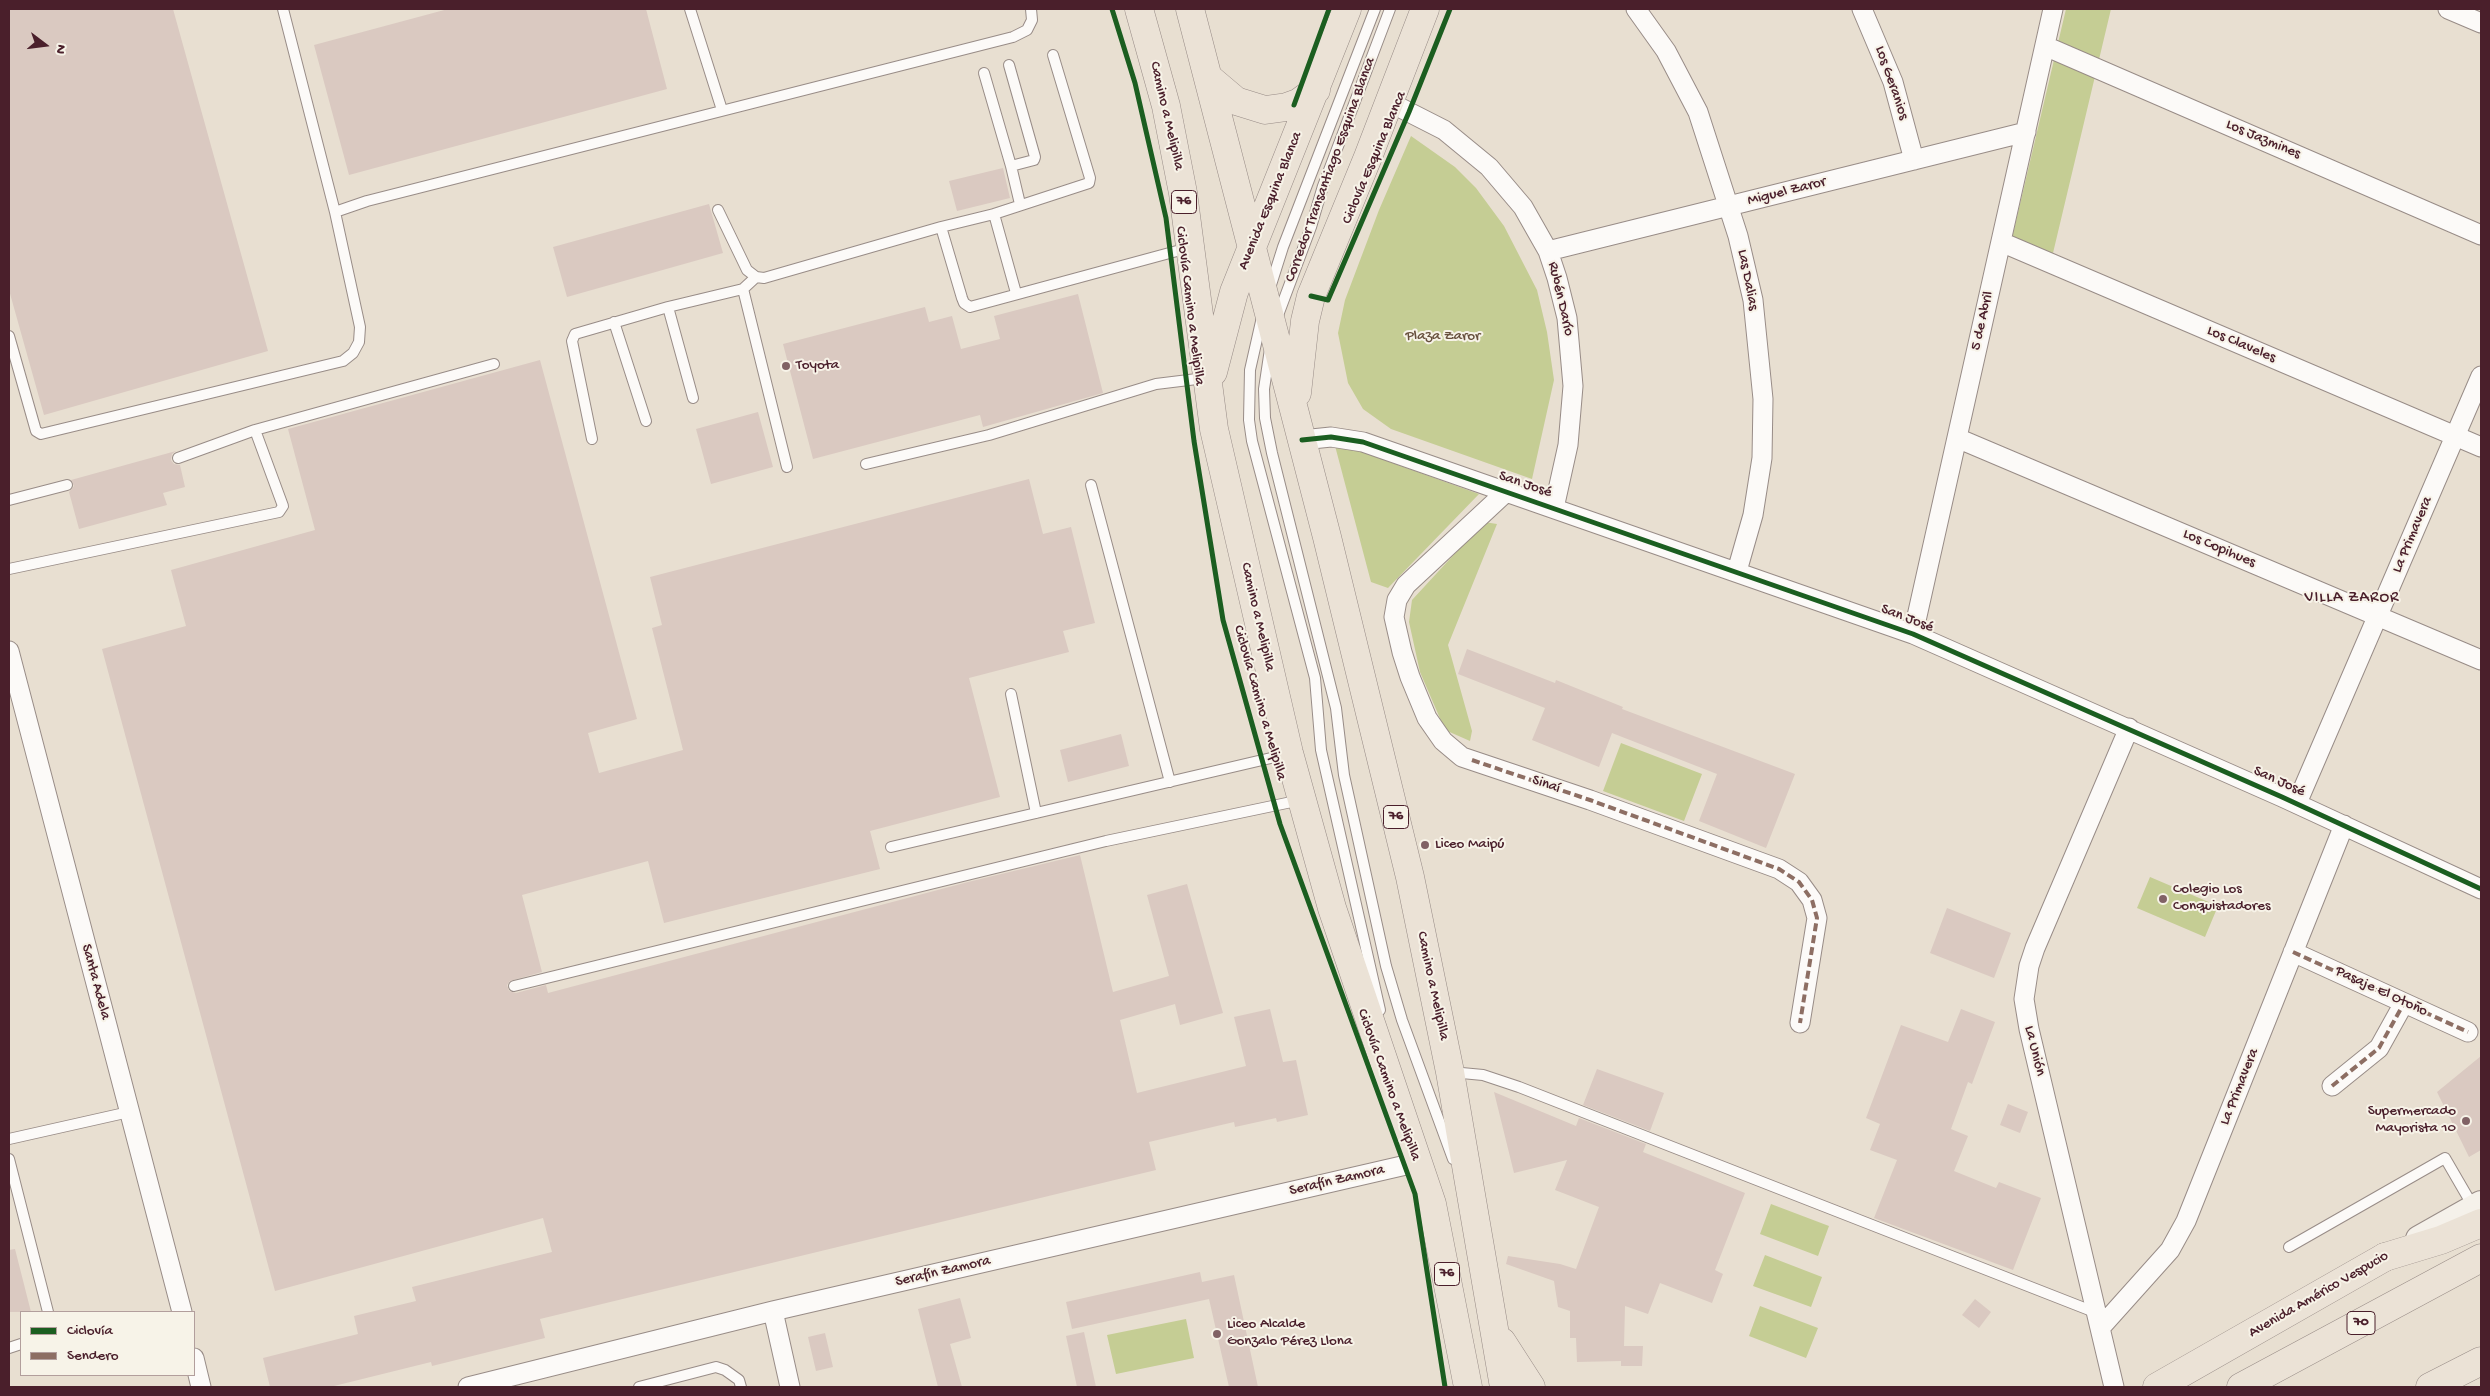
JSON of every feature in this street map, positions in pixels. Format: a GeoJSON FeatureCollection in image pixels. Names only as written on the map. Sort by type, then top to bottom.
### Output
{"type":"FeatureCollection","features":[{"type":"Feature","properties":{"kind":"main road","name":"Camino a Melipilla"},"geometry":{"type":"LineString","coordinates":[[1139,9],[1166,106],[1192,247],[1207,388],[1228,494],[1289,753],[1332,908],[1419,1162],[1443,1253],[1468,1387]]}},
{"type":"Feature","properties":{"kind":"main road","name":"Camino a Melipilla"},"geometry":{"type":"LineString","coordinates":[[1190,9],[1210,79],[1302,440],[1410,877],[1450,1072],[1504,1387]]}},
{"type":"Feature","properties":{"kind":"main road","name":"Avenida Esquina Blanca"},"geometry":{"type":"LineString","coordinates":[[1207,388],[1224,328],[1252,247],[1347,9]]}},
{"type":"Feature","properties":{"kind":"main road"},"geometry":{"type":"LineString","coordinates":[[1295,414],[1300,358],[1311,296],[1389,102],[1424,9]]}},
{"type":"Feature","properties":{"kind":"main road"},"geometry":{"type":"LineString","coordinates":[[1210,79],[1236,101],[1266,110],[1277,110],[1294,105],[1316,90]]}},
{"type":"Feature","properties":{"kind":"main road","name":"Avenida Américo Vespucio"},"geometry":{"type":"LineString","coordinates":[[2157,1387],[2385,1258],[2441,1240],[2479,1212]]}},
{"type":"Feature","properties":{"kind":"main road","name":"70"},"geometry":{"type":"LineString","coordinates":[[2241,1387],[2481,1258]]}},
{"type":"Feature","properties":{"kind":"main road"},"geometry":{"type":"LineString","coordinates":[[1492,1322],[1504,1347],[1531,1387]]}},
{"type":"Feature","properties":{"kind":"main road"},"geometry":{"type":"LineString","coordinates":[[2430,1387],[2481,1361]]}},
{"type":"Feature","properties":{"kind":"street","name":"Las Dalias"},"geometry":{"type":"LineString","coordinates":[[1636,9],[1666,51],[1683,81],[1707,135],[1729,206],[1753,300],[1759,349],[1764,429],[1759,488],[1737,571]]}},
{"type":"Feature","properties":{"kind":"street","name":"Los Geranios"},"geometry":{"type":"LineString","coordinates":[[1862,9],[1893,82],[1914,160]]}},
{"type":"Feature","properties":{"kind":"street","name":"5 de Abril"},"geometry":{"type":"LineString","coordinates":[[1913,634],[2054,9]]}},
{"type":"Feature","properties":{"kind":"street"},"geometry":{"type":"LineString","coordinates":[[2448,9],[2481,23]]}},
{"type":"Feature","properties":{"kind":"street","name":"Los Jazmines"},"geometry":{"type":"LineString","coordinates":[[2045,46],[2481,235]]}},
{"type":"Feature","properties":{"kind":"street","name":"Rubén Darío"},"geometry":{"type":"LineString","coordinates":[[1389,102],[1444,130],[1490,167],[1522,207],[1548,251],[1558,278],[1567,318],[1573,386],[1568,445],[1554,508]]}},
{"type":"Feature","properties":{"kind":"street","name":"Miguel Zaror"},"geometry":{"type":"LineString","coordinates":[[1548,251],[2026,132]]}},
{"type":"Feature","properties":{"kind":"street","name":"Los Claveles"},"geometry":{"type":"LineString","coordinates":[[2001,242],[2481,447]]}},
{"type":"Feature","properties":{"kind":"street","name":"La Primavera"},"geometry":{"type":"LineString","coordinates":[[2297,804],[2481,376]]}},
{"type":"Feature","properties":{"kind":"street","name":"San José"},"geometry":{"type":"LineString","coordinates":[[1302,440],[1331,437],[1363,442],[1913,634],[2129,728],[2481,889]]}},
{"type":"Feature","properties":{"kind":"street","name":"Los Copihues"},"geometry":{"type":"LineString","coordinates":[[1957,438],[2481,660]]}},
{"type":"Feature","properties":{"kind":"street","name":"Sinaí"},"geometry":{"type":"LineString","coordinates":[[1506,492],[1406,585],[1397,600],[1394,617],[1402,652],[1427,718],[1443,741],[1462,756],[1590,800],[1779,869],[1799,882],[1812,900],[1817,918],[1800,1024]]}},
{"type":"Feature","properties":{"kind":"street","name":"Santa Adela"},"geometry":{"type":"LineString","coordinates":[[9,651],[182,1311]]}},
{"type":"Feature","properties":{"kind":"street","name":"La Unión"},"geometry":{"type":"LineString","coordinates":[[2114,1387],[2100,1320],[2025,1014],[2025,984],[2035,948],[2129,728]]}},
{"type":"Feature","properties":{"kind":"street","name":"La Primavera"},"geometry":{"type":"LineString","coordinates":[[2100,1320],[2170,1250],[2186,1221],[2344,825]]}},
{"type":"Feature","properties":{"kind":"street","name":"Pasaje El Otoño"},"geometry":{"type":"LineString","coordinates":[[2293,952],[2468,1032]]}},
{"type":"Feature","properties":{"kind":"street"},"geometry":{"type":"LineString","coordinates":[[2332,1086],[2379,1048],[2404,1002]]}},
{"type":"Feature","properties":{"kind":"street","name":"Serafín Zamora"},"geometry":{"type":"LineString","coordinates":[[468,1387],[773,1311],[1419,1162]]}},
{"type":"Feature","properties":{"kind":"street"},"geometry":{"type":"LineString","coordinates":[[773,1311],[790,1387]]}},
{"type":"Feature","properties":{"kind":"street"},"geometry":{"type":"LineString","coordinates":[[195,1362],[202,1387]]}},
{"type":"Feature","properties":{"kind":"lane"},"geometry":{"type":"LineString","coordinates":[[9,336],[36,431],[41,434],[344,361],[353,353],[359,342],[360,327],[335,212],[282,9]]}},
{"type":"Feature","properties":{"kind":"lane"},"geometry":{"type":"LineString","coordinates":[[690,9],[722,110]]}},
{"type":"Feature","properties":{"kind":"lane"},"geometry":{"type":"LineString","coordinates":[[335,212],[367,200],[1013,36],[1027,30],[1032,20],[1031,9]]}},
{"type":"Feature","properties":{"kind":"lane","name":"Corredor Transantiago Esquina Blanca"},"geometry":{"type":"LineString","coordinates":[[1375,9],[1283,247],[1266,302],[1250,370],[1249,420],[1252,441],[1315,678],[1321,750],[1389,1051],[1419,1162]]}},
{"type":"Feature","properties":{"kind":"lane","name":"Corredor Transantiago Esquina Blanca"},"geometry":{"type":"LineString","coordinates":[[1390,9],[1323,186],[1311,227],[1274,331],[1264,389],[1265,418],[1272,453],[1336,708],[1344,775],[1386,966],[1402,1020],[1476,1224]]}},
{"type":"Feature","properties":{"kind":"lane"},"geometry":{"type":"LineString","coordinates":[[718,210],[747,270],[756,277],[764,278],[941,227],[994,214],[1089,183],[1090,178],[1053,55]]}},
{"type":"Feature","properties":{"kind":"lane"},"geometry":{"type":"LineString","coordinates":[[1009,65],[1035,157],[1034,160],[1011,166]]}},
{"type":"Feature","properties":{"kind":"lane"},"geometry":{"type":"LineString","coordinates":[[984,73],[1020,204]]}},
{"type":"Feature","properties":{"kind":"lane"},"geometry":{"type":"LineString","coordinates":[[994,214],[1016,293]]}},
{"type":"Feature","properties":{"kind":"lane"},"geometry":{"type":"LineString","coordinates":[[941,227],[964,304],[970,307],[1016,293],[1192,247]]}},
{"type":"Feature","properties":{"kind":"lane"},"geometry":{"type":"LineString","coordinates":[[592,439],[572,341],[575,334],[668,307],[744,289],[756,277]]}},
{"type":"Feature","properties":{"kind":"lane"},"geometry":{"type":"LineString","coordinates":[[744,289],[787,467]]}},
{"type":"Feature","properties":{"kind":"lane"},"geometry":{"type":"LineString","coordinates":[[668,307],[693,398]]}},
{"type":"Feature","properties":{"kind":"lane"},"geometry":{"type":"LineString","coordinates":[[614,322],[646,421]]}},
{"type":"Feature","properties":{"kind":"lane"},"geometry":{"type":"LineString","coordinates":[[178,458],[255,430],[494,364]]}},
{"type":"Feature","properties":{"kind":"lane"},"geometry":{"type":"LineString","coordinates":[[866,464],[988,435],[1156,384],[1207,388]]}},
{"type":"Feature","properties":{"kind":"lane"},"geometry":{"type":"LineString","coordinates":[[9,569],[280,512],[283,506],[255,430]]}},
{"type":"Feature","properties":{"kind":"lane"},"geometry":{"type":"LineString","coordinates":[[9,500],[67,485]]}},
{"type":"Feature","properties":{"kind":"lane"},"geometry":{"type":"LineString","coordinates":[[1091,485],[1170,782]]}},
{"type":"Feature","properties":{"kind":"lane"},"geometry":{"type":"LineString","coordinates":[[1011,694],[1036,813]]}},
{"type":"Feature","properties":{"kind":"lane"},"geometry":{"type":"LineString","coordinates":[[892,847],[1289,753]]}},
{"type":"Feature","properties":{"kind":"lane"},"geometry":{"type":"LineString","coordinates":[[514,986],[1106,841],[1301,800]]}},
{"type":"Feature","properties":{"kind":"lane"},"geometry":{"type":"LineString","coordinates":[[1450,1072],[1483,1075],[1519,1087],[2100,1320]]}},
{"type":"Feature","properties":{"kind":"lane"},"geometry":{"type":"LineString","coordinates":[[9,1139],[129,1112]]}},
{"type":"Feature","properties":{"kind":"lane"},"geometry":{"type":"LineString","coordinates":[[2289,1248],[2445,1158],[2479,1212]]}},
{"type":"Feature","properties":{"kind":"lane"},"geometry":{"type":"LineString","coordinates":[[9,1159],[48,1311]]}},
{"type":"Feature","properties":{"kind":"lane"},"geometry":{"type":"LineString","coordinates":[[638,1387],[716,1367],[725,1370],[738,1380],[740,1387]]}},
{"type":"Feature","properties":{"kind":"green space"},"geometry":{"type":"Polygon","coordinates":[[[2066,9],[2111,9],[2053,253],[2012,238],[2066,9]]]}},
{"type":"Feature","properties":{"kind":"green space","name":"Plaza Zaror"},"geometry":{"type":"Polygon","coordinates":[[[1411,136],[1455,167],[1476,188],[1504,226],[1537,290],[1547,332],[1554,380],[1532,479],[1391,429],[1363,409],[1348,383],[1338,333],[1345,300],[1379,210],[1411,136]]]}},
{"type":"Feature","properties":{"kind":"green space"},"geometry":{"type":"Polygon","coordinates":[[[1334,442],[1479,494],[1388,588],[1371,582],[1334,442]]]}},
{"type":"Feature","properties":{"kind":"green space"},"geometry":{"type":"Polygon","coordinates":[[[1484,522],[1497,524],[1448,645],[1472,731],[1470,741],[1445,730],[1420,672],[1409,622],[1412,600],[1484,522]]]}},
{"type":"Feature","properties":{"kind":"green space"},"geometry":{"type":"Polygon","coordinates":[[[1621,743],[1702,774],[1684,821],[1603,791],[1621,743]]]}},
{"type":"Feature","properties":{"kind":"green space"},"geometry":{"type":"Polygon","coordinates":[[[2150,877],[2218,906],[2205,937],[2137,908],[2150,877]]]}},
{"type":"Feature","properties":{"kind":"green space"},"geometry":{"type":"Polygon","coordinates":[[[1771,1204],[1829,1226],[1818,1256],[1760,1234],[1771,1204]]]}},
{"type":"Feature","properties":{"kind":"green space"},"geometry":{"type":"Polygon","coordinates":[[[1765,1255],[1822,1277],[1811,1307],[1753,1286],[1765,1255]]]}},
{"type":"Feature","properties":{"kind":"green space"},"geometry":{"type":"Polygon","coordinates":[[[1760,1306],[1818,1328],[1806,1358],[1749,1336],[1760,1306]]]}},
{"type":"Feature","properties":{"kind":"green space"},"geometry":{"type":"Polygon","coordinates":[[[1186,1319],[1194,1358],[1116,1374],[1107,1335],[1186,1319]]]}},
{"type":"Feature","properties":{"kind":"building"},"geometry":{"type":"Polygon","coordinates":[[[9,9],[173,9],[268,351],[44,415],[9,290],[9,9]]]}},
{"type":"Feature","properties":{"kind":"building"},"geometry":{"type":"Polygon","coordinates":[[[448,9],[646,9],[667,89],[349,175],[314,45],[448,9]]]}},
{"type":"Feature","properties":{"kind":"building"},"geometry":{"type":"Polygon","coordinates":[[[1003,168],[1010,198],[957,211],[949,181],[1003,168]]]}},
{"type":"Feature","properties":{"kind":"building"},"geometry":{"type":"Polygon","coordinates":[[[709,204],[723,253],[567,297],[553,247],[709,204]]]}},
{"type":"Feature","properties":{"kind":"building"},"geometry":{"type":"Polygon","coordinates":[[[1078,294],[1103,393],[983,427],[980,415],[813,459],[783,344],[925,307],[929,322],[952,316],[961,349],[1000,339],[994,316],[1078,294]]]}},
{"type":"Feature","properties":{"kind":"building"},"geometry":{"type":"Polygon","coordinates":[[[540,360],[637,719],[588,733],[599,773],[683,750],[652,628],[662,625],[650,577],[1029,479],[1043,534],[1071,527],[1095,623],[1063,631],[1069,652],[969,678],[1000,797],[870,831],[880,869],[664,923],[648,861],[522,895],[542,972],[510,981],[507,985],[509,991],[516,993],[546,985],[548,993],[968,882],[1080,855],[1113,992],[1169,976],[1147,895],[1187,884],[1223,1013],[1180,1025],[1175,1004],[1120,1020],[1137,1093],[1246,1066],[1234,1017],[1270,1009],[1283,1062],[1296,1060],[1308,1115],[1277,1122],[1276,1118],[1235,1127],[1234,1122],[1149,1142],[1156,1170],[540,1319],[545,1338],[432,1366],[431,1362],[330,1387],[270,1387],[263,1358],[358,1334],[354,1316],[416,1301],[412,1287],[552,1252],[543,1218],[275,1291],[102,649],[186,626],[171,570],[315,530],[288,429],[540,360]]]}},
{"type":"Feature","properties":{"kind":"building"},"geometry":{"type":"Polygon","coordinates":[[[758,412],[773,467],[711,484],[696,429],[758,412]]]}},
{"type":"Feature","properties":{"kind":"building"},"geometry":{"type":"Polygon","coordinates":[[[176,451],[172,454],[171,460],[174,464],[180,465],[185,487],[163,493],[167,505],[79,529],[69,492],[74,486],[71,480],[176,451]]]}},
{"type":"Feature","properties":{"kind":"building"},"geometry":{"type":"Polygon","coordinates":[[[1467,649],[1555,683],[1556,680],[1623,707],[1622,709],[1795,774],[1766,848],[1699,821],[1717,774],[1612,733],[1599,767],[1532,740],[1545,708],[1458,674],[1467,649]]]}},
{"type":"Feature","properties":{"kind":"building"},"geometry":{"type":"Polygon","coordinates":[[[1121,734],[1129,766],[1068,782],[1060,750],[1121,734]]]}},
{"type":"Feature","properties":{"kind":"building"},"geometry":{"type":"Polygon","coordinates":[[[1947,908],[2011,933],[1994,978],[1930,953],[1947,908]]]}},
{"type":"Feature","properties":{"kind":"building"},"geometry":{"type":"Polygon","coordinates":[[[1961,1009],[1995,1022],[1972,1084],[1968,1082],[1951,1129],[1968,1136],[1954,1171],[1996,1188],[1999,1182],[2041,1198],[2013,1270],[1874,1218],[1897,1160],[1870,1150],[1880,1124],[1866,1118],[1901,1025],[1948,1042],[1961,1009]]]}},
{"type":"Feature","properties":{"kind":"building","name":"Supermercado Mayorista 10"},"geometry":{"type":"Polygon","coordinates":[[[2481,1056],[2481,1150],[2469,1157],[2437,1092],[2481,1056]]]}},
{"type":"Feature","properties":{"kind":"building"},"geometry":{"type":"Polygon","coordinates":[[[1597,1069],[1664,1093],[1650,1131],[1583,1105],[1597,1069]]]}},
{"type":"Feature","properties":{"kind":"building"},"geometry":{"type":"Polygon","coordinates":[[[1494,1092],[1576,1126],[1579,1118],[1646,1144],[1643,1152],[1745,1193],[1715,1270],[1723,1274],[1712,1303],[1660,1283],[1648,1314],[1625,1306],[1624,1346],[1643,1346],[1642,1366],[1621,1366],[1621,1361],[1577,1362],[1576,1338],[1570,1338],[1570,1311],[1558,1307],[1554,1281],[1506,1264],[1508,1256],[1560,1264],[1576,1269],[1599,1207],[1555,1190],[1567,1160],[1514,1173],[1494,1092]]]}},
{"type":"Feature","properties":{"kind":"building"},"geometry":{"type":"Polygon","coordinates":[[[2008,1104],[2028,1112],[2020,1133],[2000,1125],[2008,1104]]]}},
{"type":"Feature","properties":{"kind":"building"},"geometry":{"type":"Polygon","coordinates":[[[15,1249],[31,1311],[9,1312],[9,1250],[15,1249]]]}},
{"type":"Feature","properties":{"kind":"building"},"geometry":{"type":"Polygon","coordinates":[[[1200,1272],[1202,1282],[1234,1275],[1258,1387],[1229,1387],[1209,1299],[1072,1329],[1066,1302],[1200,1272]]]}},
{"type":"Feature","properties":{"kind":"building"},"geometry":{"type":"Polygon","coordinates":[[[960,1298],[971,1338],[950,1344],[962,1387],[938,1387],[918,1309],[960,1298]]]}},
{"type":"Feature","properties":{"kind":"building"},"geometry":{"type":"Polygon","coordinates":[[[1975,1299],[1991,1312],[1979,1328],[1962,1315],[1975,1299]]]}},
{"type":"Feature","properties":{"kind":"building"},"geometry":{"type":"Polygon","coordinates":[[[1084,1332],[1096,1387],[1077,1387],[1066,1336],[1084,1332]]]}},
{"type":"Feature","properties":{"kind":"building"},"geometry":{"type":"Polygon","coordinates":[[[825,1333],[833,1367],[816,1371],[808,1337],[825,1333]]]}},
{"type":"Feature","properties":{"kind":"marked path"},"geometry":{"type":"LineString","coordinates":[[1472,760],[1590,800],[1779,869],[1799,882],[1812,900],[1817,918],[1800,1023]]}},
{"type":"Feature","properties":{"kind":"marked path"},"geometry":{"type":"LineString","coordinates":[[2293,952],[2468,1032]]}},
{"type":"Feature","properties":{"kind":"marked path"},"geometry":{"type":"LineString","coordinates":[[2332,1086],[2379,1048],[2404,1003]]}},
{"type":"Feature","properties":{"kind":"cycle path","name":"Ciclovía Camino a Melipilla"},"geometry":{"type":"LineString","coordinates":[[1112,9],[1135,83],[1166,218],[1194,441],[1223,620],[1280,824],[1415,1194],[1445,1387]]}},
{"type":"Feature","properties":{"kind":"cycle path"},"geometry":{"type":"LineString","coordinates":[[1294,105],[1329,9]]}},
{"type":"Feature","properties":{"kind":"cycle path","name":"Ciclovía Esquina Blanca"},"geometry":{"type":"LineString","coordinates":[[1311,296],[1328,300],[1409,112],[1450,9]]}},
{"type":"Feature","properties":{"kind":"cycle path"},"geometry":{"type":"LineString","coordinates":[[1302,440],[1331,437],[1363,442],[1913,634],[2282,797],[2481,889]]}},
{"type":"Feature","properties":{"kind":"place","name":"Toyota"},"geometry":{"type":"Point","coordinates":[786,366]}},
{"type":"Feature","properties":{"kind":"place","name":"Liceo Maipú"},"geometry":{"type":"Point","coordinates":[1425,845]}},
{"type":"Feature","properties":{"kind":"place","name":"Colegio Los Conquistadores"},"geometry":{"type":"Point","coordinates":[2163,899]}},
{"type":"Feature","properties":{"kind":"place","name":"Supermercado Mayorista 10"},"geometry":{"type":"Point","coordinates":[2466,1121]}},
{"type":"Feature","properties":{"kind":"place","name":"Liceo Alcalde Gonzalo Pérez Llona"},"geometry":{"type":"Point","coordinates":[1217,1334]}},
{"type":"Feature","properties":{"kind":"district","name":"VILLA ZAROR"},"geometry":{"type":"Point","coordinates":[2352,599]}}]}
